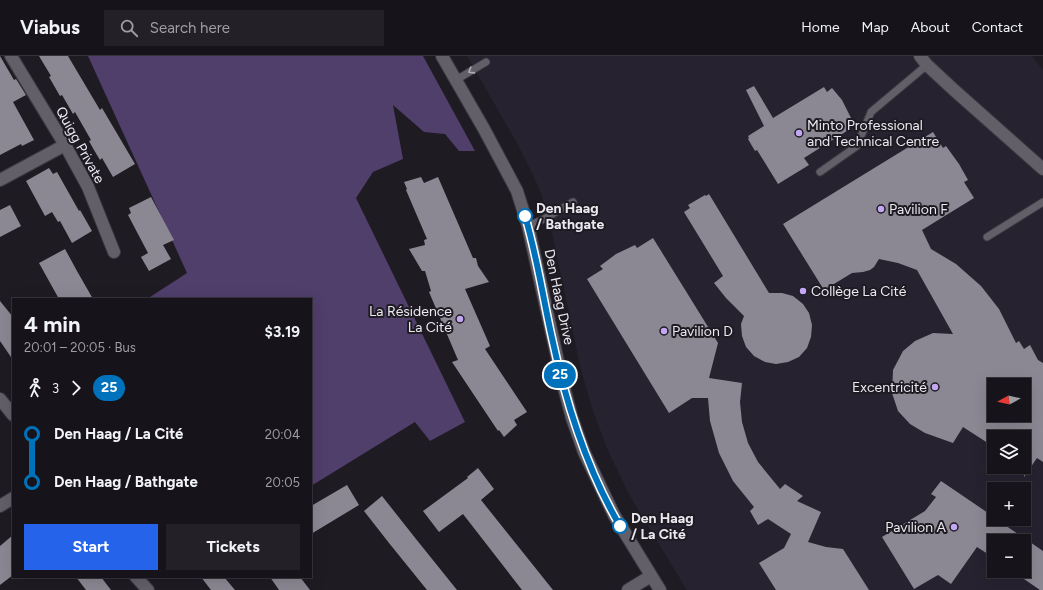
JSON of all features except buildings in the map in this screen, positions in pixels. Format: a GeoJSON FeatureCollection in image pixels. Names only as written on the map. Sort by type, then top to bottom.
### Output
{"type":"FeatureCollection","features":[{"type":"Feature","properties":{"kind":"street","name":"Quigg Private"},"geometry":{"type":"LineString","coordinates":[[11,56],[65,145],[88,187],[114,252]]}},
{"type":"Feature","properties":{"kind":"street","name":"Den Haag Drive"},"geometry":{"type":"LineString","coordinates":[[442,56],[484,129],[517,191],[528,226],[552,340],[572,418],[584,452],[614,515],[660,590]]}},
{"type":"Feature","properties":{"kind":"street"},"geometry":{"type":"LineString","coordinates":[[923,60],[1043,169]]}},
{"type":"Feature","properties":{"kind":"street"},"geometry":{"type":"LineString","coordinates":[[0,180],[65,145]]}},
{"type":"Feature","properties":{"kind":"street"},"geometry":{"type":"LineString","coordinates":[[0,399],[12,414]]}},
{"type":"Feature","properties":{"kind":"street"},"geometry":{"type":"LineString","coordinates":[[0,506],[12,499]]}},
{"type":"Feature","properties":{"kind":"street"},"geometry":{"type":"LineString","coordinates":[[628,590],[651,576]]}},
{"type":"Feature","properties":{"kind":"street"},"geometry":{"type":"LineString","coordinates":[[137,578],[148,590]]}},
{"type":"Feature","properties":{"kind":"lane"},"geometry":{"type":"LineString","coordinates":[[820,172],[857,146],[871,112],[896,92],[923,60]]}},
{"type":"Feature","properties":{"kind":"lane"},"geometry":{"type":"LineString","coordinates":[[456,80],[486,62]]}},
{"type":"Feature","properties":{"kind":"lane"},"geometry":{"type":"LineString","coordinates":[[528,226],[544,219],[573,202]]}},
{"type":"Feature","properties":{"kind":"lane"},"geometry":{"type":"LineString","coordinates":[[986,237],[1043,202]]}},
{"type":"Feature","properties":{"kind":"shaded area"},"geometry":{"type":"Polygon","coordinates":[[[88,56],[423,56],[475,151],[459,151],[445,134],[424,132],[393,105],[403,159],[373,172],[356,198],[465,422],[430,441],[415,422],[312,485],[312,298],[149,298],[187,273],[88,56]]]}},
{"type":"Feature","properties":{"kind":"shaded area","name":"Collège La Cité"},"geometry":{"type":"Polygon","coordinates":[[[467,56],[1032,56],[1043,70],[1043,590],[687,590],[631,498],[608,451],[593,411],[581,370],[552,233],[542,196],[518,145],[467,56]]]}},
{"type":"Feature","properties":{"kind":"bus line","name":"25"},"geometry":{"type":"LineString","coordinates":[[525,216],[562,384],[572,418],[597,482],[620,526]]}},
{"type":"Feature","properties":{"kind":"place","name":"Minto Professional and Technical Centre"},"geometry":{"type":"Point","coordinates":[799,133]}},
{"type":"Feature","properties":{"kind":"place","name":"Pavilion F"},"geometry":{"type":"Point","coordinates":[881,209]}},
{"type":"Feature","properties":{"kind":"place","name":"Den Haag / Bathgate"},"geometry":{"type":"Point","coordinates":[525,216]}},
{"type":"Feature","properties":{"kind":"place","name":"Collège La Cité"},"geometry":{"type":"Point","coordinates":[803,291]}},
{"type":"Feature","properties":{"kind":"place","name":"La Résidence La Cité"},"geometry":{"type":"Point","coordinates":[460,319]}},
{"type":"Feature","properties":{"kind":"place","name":"Pavilion D"},"geometry":{"type":"Point","coordinates":[664,331]}},
{"type":"Feature","properties":{"kind":"place","name":"Excentricité"},"geometry":{"type":"Point","coordinates":[935,387]}},
{"type":"Feature","properties":{"kind":"place","name":"Den Haag / La Cité"},"geometry":{"type":"Point","coordinates":[620,526]}},
{"type":"Feature","properties":{"kind":"place","name":"Pavilion A"},"geometry":{"type":"Point","coordinates":[954,527]}}]}
